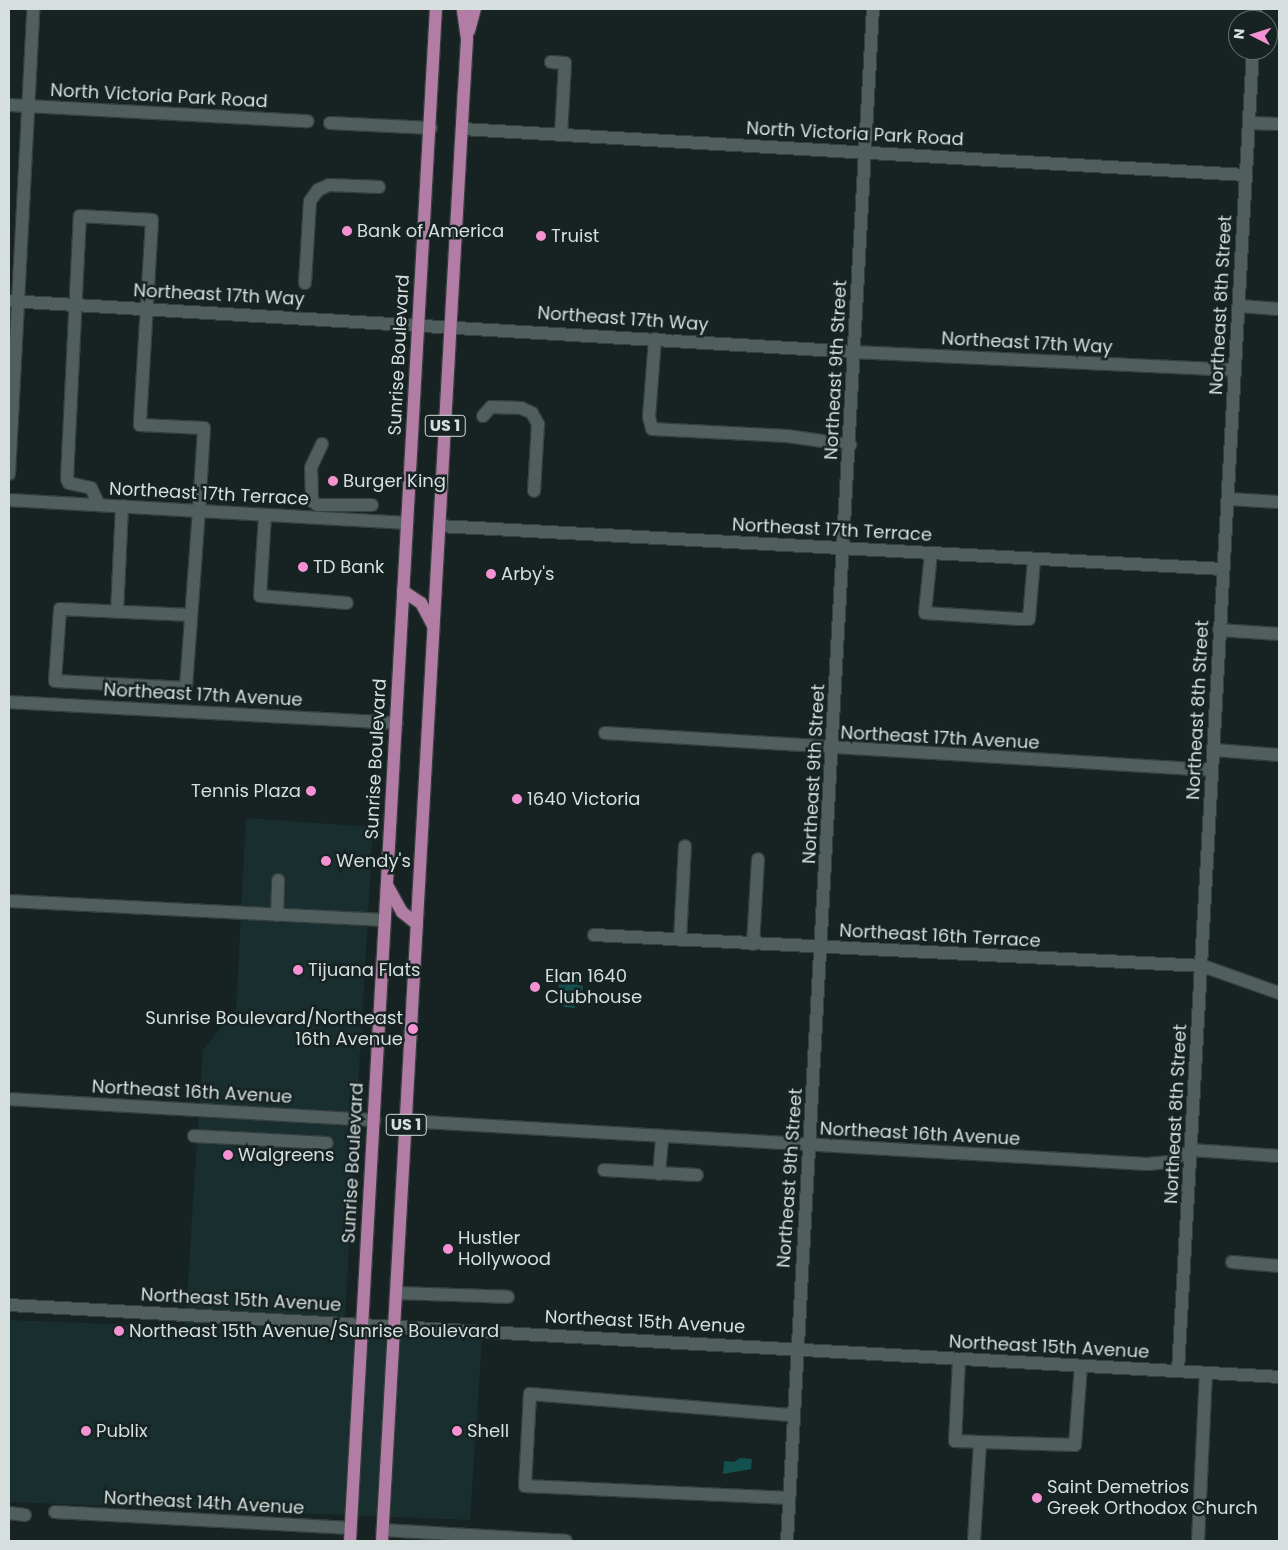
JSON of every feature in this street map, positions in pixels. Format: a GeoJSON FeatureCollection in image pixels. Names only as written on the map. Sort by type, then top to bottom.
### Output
{"type":"FeatureCollection","features":[{"type":"Feature","properties":{"kind":"main road","name":"Sunrise Boulevard"},"geometry":{"type":"LineString","coordinates":[[350,1535],[436,9]]}},
{"type":"Feature","properties":{"kind":"main road","name":"US 1"},"geometry":{"type":"LineString","coordinates":[[382,1536],[467,38],[464,9]]}},
{"type":"Feature","properties":{"kind":"main road"},"geometry":{"type":"LineString","coordinates":[[467,38],[475,9]]}},
{"type":"Feature","properties":{"kind":"main road"},"geometry":{"type":"LineString","coordinates":[[403,591],[421,603],[434,628]]}},
{"type":"Feature","properties":{"kind":"main road"},"geometry":{"type":"LineString","coordinates":[[387,885],[402,912],[417,924]]}},
{"type":"Feature","properties":{"kind":"street"},"geometry":{"type":"LineString","coordinates":[[9,474],[13,302],[33,9]]}},
{"type":"Feature","properties":{"kind":"street","name":"Northeast 9th Street"},"geometry":{"type":"LineString","coordinates":[[787,1541],[796,1349],[811,1146],[854,352],[867,152],[873,9]]}},
{"type":"Feature","properties":{"kind":"street","name":"Northeast 8th Street"},"geometry":{"type":"LineString","coordinates":[[1178,1371],[1252,60]]}},
{"type":"Feature","properties":{"kind":"street"},"geometry":{"type":"LineString","coordinates":[[552,62],[565,62],[561,134]]}},
{"type":"Feature","properties":{"kind":"street","name":"North Victoria Park Road"},"geometry":{"type":"LineString","coordinates":[[9,105],[308,121]]}},
{"type":"Feature","properties":{"kind":"street"},"geometry":{"type":"LineString","coordinates":[[1249,122],[1279,124]]}},
{"type":"Feature","properties":{"kind":"street"},"geometry":{"type":"LineString","coordinates":[[330,123],[430,128]]}},
{"type":"Feature","properties":{"kind":"street","name":"North Victoria Park Road"},"geometry":{"type":"LineString","coordinates":[[462,129],[1245,175]]}},
{"type":"Feature","properties":{"kind":"street"},"geometry":{"type":"LineString","coordinates":[[305,283],[310,202],[318,190],[330,185],[379,187]]}},
{"type":"Feature","properties":{"kind":"street"},"geometry":{"type":"LineString","coordinates":[[99,505],[90,488],[69,483],[67,479],[80,216],[152,220],[140,425],[204,428],[192,616],[186,688],[54,681],[60,609],[192,616]]}},
{"type":"Feature","properties":{"kind":"street","name":"Northeast 17th Way"},"geometry":{"type":"LineString","coordinates":[[13,302],[418,324],[854,352],[1235,370]]}},
{"type":"Feature","properties":{"kind":"street"},"geometry":{"type":"LineString","coordinates":[[1239,306],[1279,309]]}},
{"type":"Feature","properties":{"kind":"street"},"geometry":{"type":"LineString","coordinates":[[655,339],[650,417],[652,429],[787,436],[850,445]]}},
{"type":"Feature","properties":{"kind":"street"},"geometry":{"type":"LineString","coordinates":[[483,416],[491,407],[521,408],[532,413],[538,424],[534,491]]}},
{"type":"Feature","properties":{"kind":"street"},"geometry":{"type":"LineString","coordinates":[[322,444],[311,468],[312,501],[326,505],[372,505]]}},
{"type":"Feature","properties":{"kind":"street"},"geometry":{"type":"LineString","coordinates":[[1228,499],[1279,502]]}},
{"type":"Feature","properties":{"kind":"street","name":"Northeast 17th Terrace"},"geometry":{"type":"LineString","coordinates":[[9,500],[407,523]]}},
{"type":"Feature","properties":{"kind":"street"},"geometry":{"type":"LineString","coordinates":[[117,612],[122,506]]}},
{"type":"Feature","properties":{"kind":"street"},"geometry":{"type":"LineString","coordinates":[[265,515],[260,596],[347,603]]}},
{"type":"Feature","properties":{"kind":"street","name":"Northeast 17th Terrace"},"geometry":{"type":"LineString","coordinates":[[440,526],[1223,569]]}},
{"type":"Feature","properties":{"kind":"street"},"geometry":{"type":"LineString","coordinates":[[931,553],[925,612],[1019,620],[1029,619],[1034,559]]}},
{"type":"Feature","properties":{"kind":"street"},"geometry":{"type":"LineString","coordinates":[[1219,630],[1279,634]]}},
{"type":"Feature","properties":{"kind":"street","name":"Northeast 17th Avenue"},"geometry":{"type":"LineString","coordinates":[[9,702],[396,723]]}},
{"type":"Feature","properties":{"kind":"street","name":"Northeast 17th Avenue"},"geometry":{"type":"LineString","coordinates":[[605,733],[833,749],[1212,770]]}},
{"type":"Feature","properties":{"kind":"street"},"geometry":{"type":"LineString","coordinates":[[1214,750],[1279,755]]}},
{"type":"Feature","properties":{"kind":"street"},"geometry":{"type":"LineString","coordinates":[[680,940],[685,846]]}},
{"type":"Feature","properties":{"kind":"street"},"geometry":{"type":"LineString","coordinates":[[753,944],[758,859]]}},
{"type":"Feature","properties":{"kind":"street"},"geometry":{"type":"LineString","coordinates":[[277,915],[278,880]]}},
{"type":"Feature","properties":{"kind":"street"},"geometry":{"type":"LineString","coordinates":[[9,901],[385,920]]}},
{"type":"Feature","properties":{"kind":"street","name":"Northeast 16th Terrace"},"geometry":{"type":"LineString","coordinates":[[594,935],[1202,966],[1279,994]]}},
{"type":"Feature","properties":{"kind":"street","name":"Northeast 16th Avenue"},"geometry":{"type":"LineString","coordinates":[[9,1098],[374,1120]]}},
{"type":"Feature","properties":{"kind":"street","name":"Northeast 16th Avenue"},"geometry":{"type":"LineString","coordinates":[[406,1121],[1147,1164],[1170,1162],[1192,1150]]}},
{"type":"Feature","properties":{"kind":"street"},"geometry":{"type":"LineString","coordinates":[[194,1136],[328,1143]]}},
{"type":"Feature","properties":{"kind":"street"},"geometry":{"type":"LineString","coordinates":[[659,1174],[662,1137]]}},
{"type":"Feature","properties":{"kind":"street"},"geometry":{"type":"LineString","coordinates":[[1192,1150],[1279,1156]]}},
{"type":"Feature","properties":{"kind":"street"},"geometry":{"type":"LineString","coordinates":[[604,1170],[696,1175]]}},
{"type":"Feature","properties":{"kind":"street"},"geometry":{"type":"LineString","coordinates":[[1232,1262],[1279,1266]]}},
{"type":"Feature","properties":{"kind":"street"},"geometry":{"type":"LineString","coordinates":[[396,1293],[508,1297]]}},
{"type":"Feature","properties":{"kind":"street","name":"Northeast 15th Avenue"},"geometry":{"type":"LineString","coordinates":[[9,1305],[1279,1377]]}},
{"type":"Feature","properties":{"kind":"street"},"geometry":{"type":"LineString","coordinates":[[959,1360],[955,1441],[1075,1445],[1081,1366]]}},
{"type":"Feature","properties":{"kind":"street"},"geometry":{"type":"LineString","coordinates":[[1198,1541],[1206,1373]]}},
{"type":"Feature","properties":{"kind":"street"},"geometry":{"type":"LineString","coordinates":[[789,1498],[525,1486],[530,1394],[793,1415]]}},
{"type":"Feature","properties":{"kind":"street"},"geometry":{"type":"LineString","coordinates":[[974,1541],[980,1442]]}},
{"type":"Feature","properties":{"kind":"street","name":"Northeast 14th Avenue"},"geometry":{"type":"LineString","coordinates":[[55,1512],[350,1535]]}},
{"type":"Feature","properties":{"kind":"street"},"geometry":{"type":"LineString","coordinates":[[9,1513],[25,1515]]}},
{"type":"Feature","properties":{"kind":"street"},"geometry":{"type":"LineString","coordinates":[[382,1536],[566,1541]]}},
{"type":"Feature","properties":{"kind":"shaded area"},"geometry":{"type":"Polygon","coordinates":[[[246,818],[373,827],[344,1335],[482,1339],[470,1520],[9,1502],[9,1320],[185,1327],[203,1050],[236,1009],[246,818]]]}},
{"type":"Feature","properties":{"kind":"water"},"geometry":{"type":"Polygon","coordinates":[[[566,974],[577,975],[577,985],[583,986],[582,998],[576,998],[575,1008],[564,1007],[564,997],[558,996],[559,984],[565,985],[566,974]]]}},
{"type":"Feature","properties":{"kind":"water"},"geometry":{"type":"Polygon","coordinates":[[[740,1458],[752,1459],[751,1469],[723,1474],[724,1461],[734,1462],[740,1458]]]}},
{"type":"Feature","properties":{"kind":"place","name":"Bank of America"},"geometry":{"type":"Point","coordinates":[347,231]}},
{"type":"Feature","properties":{"kind":"place","name":"Truist"},"geometry":{"type":"Point","coordinates":[541,236]}},
{"type":"Feature","properties":{"kind":"place","name":"Burger King"},"geometry":{"type":"Point","coordinates":[333,481]}},
{"type":"Feature","properties":{"kind":"place","name":"TD Bank"},"geometry":{"type":"Point","coordinates":[303,567]}},
{"type":"Feature","properties":{"kind":"place","name":"Arby's"},"geometry":{"type":"Point","coordinates":[491,574]}},
{"type":"Feature","properties":{"kind":"place","name":"Tennis Plaza"},"geometry":{"type":"Point","coordinates":[311,791]}},
{"type":"Feature","properties":{"kind":"place","name":"1640 Victoria"},"geometry":{"type":"Point","coordinates":[517,799]}},
{"type":"Feature","properties":{"kind":"place","name":"Wendy's"},"geometry":{"type":"Point","coordinates":[326,861]}},
{"type":"Feature","properties":{"kind":"place","name":"Tijuana Flats"},"geometry":{"type":"Point","coordinates":[298,970]}},
{"type":"Feature","properties":{"kind":"place","name":"Elan 1640 Clubhouse"},"geometry":{"type":"Point","coordinates":[535,987]}},
{"type":"Feature","properties":{"kind":"place","name":"Sunrise Boulevard/Northeast 16th Avenue"},"geometry":{"type":"Point","coordinates":[413,1029]}},
{"type":"Feature","properties":{"kind":"place","name":"Walgreens"},"geometry":{"type":"Point","coordinates":[228,1155]}},
{"type":"Feature","properties":{"kind":"place","name":"Hustler Hollywood"},"geometry":{"type":"Point","coordinates":[448,1249]}},
{"type":"Feature","properties":{"kind":"place","name":"Northeast 15th Avenue/Sunrise Boulevard"},"geometry":{"type":"Point","coordinates":[119,1331]}},
{"type":"Feature","properties":{"kind":"place","name":"Publix"},"geometry":{"type":"Point","coordinates":[86,1431]}},
{"type":"Feature","properties":{"kind":"place","name":"Shell"},"geometry":{"type":"Point","coordinates":[457,1431]}},
{"type":"Feature","properties":{"kind":"place","name":"Saint Demetrios Greek Orthodox Church"},"geometry":{"type":"Point","coordinates":[1037,1498]}}]}
